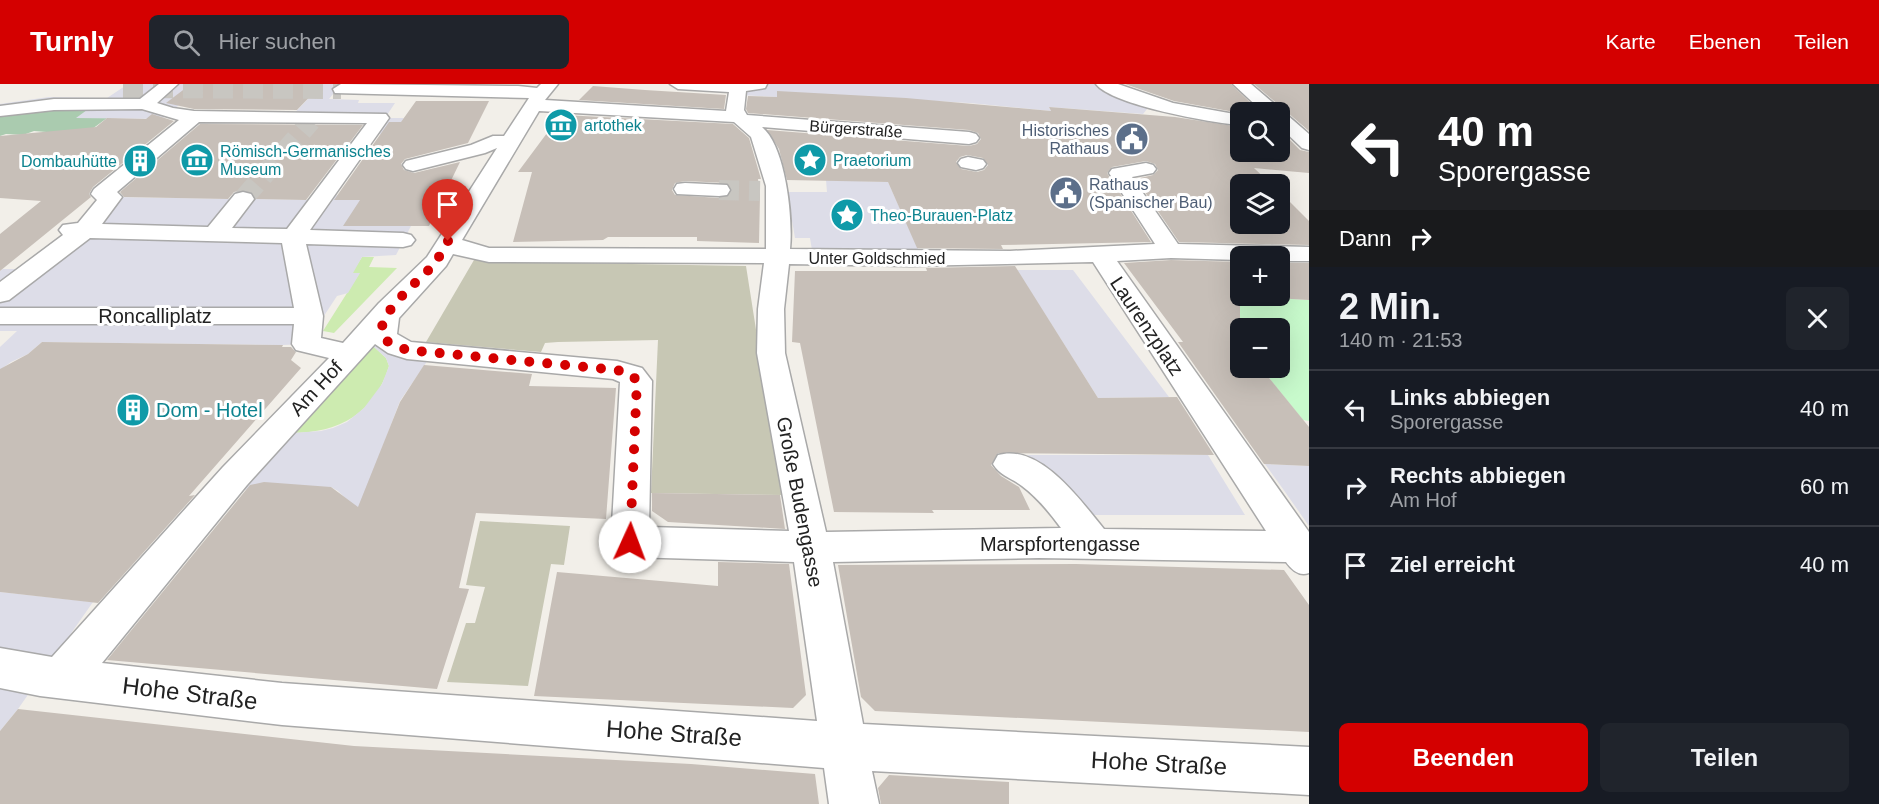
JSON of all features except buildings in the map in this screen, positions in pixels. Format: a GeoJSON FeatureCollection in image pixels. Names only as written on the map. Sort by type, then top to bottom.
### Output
{"type":"FeatureCollection","features":[{"type":"Feature","properties":{"kind":"street"},"geometry":{"type":"LineString","coordinates":[[144,104],[170,84]]}},
{"type":"Feature","properties":{"kind":"street"},"geometry":{"type":"LineString","coordinates":[[678,84],[739,86],[759,84]]}},
{"type":"Feature","properties":{"kind":"street"},"geometry":{"type":"LineString","coordinates":[[1104,84],[1152,103],[1187,112],[1230,118]]}},
{"type":"Feature","properties":{"kind":"street"},"geometry":{"type":"LineString","coordinates":[[1241,84],[1261,102]]}},
{"type":"Feature","properties":{"kind":"street"},"geometry":{"type":"LineString","coordinates":[[739,86],[735,110],[742,119]]}},
{"type":"Feature","properties":{"kind":"street","name":"Bürgerstraße"},"geometry":{"type":"LineString","coordinates":[[322,103],[385,87],[532,92],[541,95],[742,119],[969,138]]}},
{"type":"Feature","properties":{"kind":"street"},"geometry":{"type":"LineString","coordinates":[[38,88],[120,93],[170,113],[194,116],[358,101]]}},
{"type":"Feature","properties":{"kind":"street"},"geometry":{"type":"LineString","coordinates":[[1152,103],[1175,89]]}},
{"type":"Feature","properties":{"kind":"street"},"geometry":{"type":"LineString","coordinates":[[0,111],[120,93]]}},
{"type":"Feature","properties":{"kind":"street"},"geometry":{"type":"LineString","coordinates":[[96,118],[120,93]]}},
{"type":"Feature","properties":{"kind":"street","name":"Am Hof"},"geometry":{"type":"LineString","coordinates":[[18,672],[236,476],[436,261],[541,95]]}},
{"type":"Feature","properties":{"kind":"street"},"geometry":{"type":"LineString","coordinates":[[322,103],[380,118],[294,238],[309,316],[306,344],[348,353]]}},
{"type":"Feature","properties":{"kind":"street"},"geometry":{"type":"LineString","coordinates":[[0,294],[77,231],[111,197],[102,194],[194,116]]}},
{"type":"Feature","properties":{"kind":"street","name":"Große Budengasse"},"geometry":{"type":"LineString","coordinates":[[742,119],[753,127],[764,144],[768,192],[779,241],[771,309],[771,353],[811,547],[854,804]]}},
{"type":"Feature","properties":{"kind":"street"},"geometry":{"type":"LineString","coordinates":[[1290,121],[1309,124]]}},
{"type":"Feature","properties":{"kind":"street"},"geometry":{"type":"LineString","coordinates":[[1290,128],[1309,144]]}},
{"type":"Feature","properties":{"kind":"street"},"geometry":{"type":"LineString","coordinates":[[413,165],[478,149],[493,142],[510,141]]}},
{"type":"Feature","properties":{"kind":"street"},"geometry":{"type":"LineString","coordinates":[[1146,169],[1119,173],[1172,251]]}},
{"type":"Feature","properties":{"kind":"street"},"geometry":{"type":"LineString","coordinates":[[688,194],[719,190]]}},
{"type":"Feature","properties":{"kind":"street"},"geometry":{"type":"LineString","coordinates":[[214,235],[243,199]]}},
{"type":"Feature","properties":{"kind":"street"},"geometry":{"type":"LineString","coordinates":[[77,231],[403,240]]}},
{"type":"Feature","properties":{"kind":"street","name":"Unter Goldschmied"},"geometry":{"type":"LineString","coordinates":[[448,241],[458,248],[489,255],[673,254],[999,258],[1172,251],[1309,254]]}},
{"type":"Feature","properties":{"kind":"street","name":"Laurenzplatz"},"geometry":{"type":"LineString","coordinates":[[1100,255],[1170,346],[1195,398],[1304,553]]}},
{"type":"Feature","properties":{"kind":"street","name":"Marspfortengasse"},"geometry":{"type":"LineString","coordinates":[[389,309],[381,325],[382,335],[388,342],[407,350],[617,370],[632,375],[637,381],[630,542],[811,547],[1079,543],[1304,553]]}},
{"type":"Feature","properties":{"kind":"street","name":"Roncalliplatz"},"geometry":{"type":"LineString","coordinates":[[0,316],[309,316]]}},
{"type":"Feature","properties":{"kind":"street"},"geometry":{"type":"LineString","coordinates":[[1015,473],[1039,503],[1079,543]]}},
{"type":"Feature","properties":{"kind":"street","name":"Hohe Straße"},"geometry":{"type":"LineString","coordinates":[[18,672],[282,704],[843,746],[1309,771]]}},
{"type":"Feature","properties":{"kind":"shaded area"},"geometry":{"type":"Polygon","coordinates":[[[128,84],[191,84],[190,96],[162,119],[76,118],[87,110],[30,109],[0,115],[0,104],[49,97],[107,98],[128,84]]]}},
{"type":"Feature","properties":{"kind":"shaded area"},"geometry":{"type":"Polygon","coordinates":[[[322,84],[341,84],[329,99],[359,100],[358,103],[395,103],[385,118],[404,118],[394,134],[373,134],[329,195],[363,196],[411,226],[396,255],[362,257],[353,273],[360,273],[348,293],[337,296],[316,328],[323,331],[306,344],[283,345],[42,342],[28,354],[0,370],[0,347],[17,331],[0,331],[0,271],[18,269],[34,256],[41,256],[111,197],[315,200],[372,122],[287,121],[322,84]]]}},
{"type":"Feature","properties":{"kind":"shaded area"},"geometry":{"type":"Polygon","coordinates":[[[739,84],[1104,84],[1152,103],[1143,114],[1049,107],[1051,111],[970,103],[777,92],[777,97],[737,95],[739,84]]]}},
{"type":"Feature","properties":{"kind":"shaded area","name":"Theo-Burauen-Platz"},"geometry":{"type":"Polygon","coordinates":[[[826,180],[888,182],[919,251],[812,250],[810,238],[795,238],[787,192],[827,192],[826,180]]]}},
{"type":"Feature","properties":{"kind":"shaded area"},"geometry":{"type":"Polygon","coordinates":[[[570,256],[575,263],[746,266],[782,495],[651,493],[658,340],[545,343],[541,352],[426,342],[474,260],[570,256]]]}},
{"type":"Feature","properties":{"kind":"shaded area"},"geometry":{"type":"Polygon","coordinates":[[[1017,270],[1073,270],[1169,397],[1098,398],[1017,270]]]}},
{"type":"Feature","properties":{"kind":"shaded area"},"geometry":{"type":"Polygon","coordinates":[[[368,332],[428,360],[400,401],[358,511],[331,487],[251,486],[246,490],[226,487],[292,433],[333,428],[347,422],[364,408],[382,384],[389,366],[386,358],[373,346],[368,332]]]}},
{"type":"Feature","properties":{"kind":"shaded area"},"geometry":{"type":"Polygon","coordinates":[[[1027,455],[1208,455],[1245,515],[1086,515],[1027,455]]]}},
{"type":"Feature","properties":{"kind":"shaded area"},"geometry":{"type":"Polygon","coordinates":[[[1265,464],[1309,466],[1309,526],[1283,489],[1265,464]]]}},
{"type":"Feature","properties":{"kind":"shaded area"},"geometry":{"type":"Polygon","coordinates":[[[480,521],[570,526],[564,565],[551,564],[528,686],[447,682],[466,623],[475,623],[485,587],[466,585],[480,521]]]}},
{"type":"Feature","properties":{"kind":"shaded area"},"geometry":{"type":"Polygon","coordinates":[[[0,592],[93,602],[0,731],[0,592]]]}},
{"type":"Feature","properties":{"kind":"green space"},"geometry":{"type":"Polygon","coordinates":[[[30,109],[88,110],[77,118],[107,118],[84,135],[34,131],[23,135],[0,136],[0,115],[30,109]]]}},
{"type":"Feature","properties":{"kind":"green space"},"geometry":{"type":"Polygon","coordinates":[[[362,257],[374,257],[369,267],[397,268],[334,333],[323,331],[359,274],[352,273],[362,257]]]}},
{"type":"Feature","properties":{"kind":"green space"},"geometry":{"type":"Polygon","coordinates":[[[1206,290],[1230,291],[1230,306],[1290,306],[1290,299],[1309,300],[1309,421],[1303,420],[1269,378],[1290,378],[1290,318],[1230,318],[1230,326],[1206,290]]]}},
{"type":"Feature","properties":{"kind":"green space"},"geometry":{"type":"Polygon","coordinates":[[[373,346],[386,358],[389,366],[375,396],[365,408],[340,424],[309,432],[292,433],[373,346]]]}},
{"type":"Feature","properties":{"kind":"tunnel"},"geometry":{"type":"LineString","coordinates":[[123,88],[341,89]]}},
{"type":"Feature","properties":{"kind":"tunnel"},"geometry":{"type":"LineString","coordinates":[[243,199],[311,121]]}},
{"type":"Feature","properties":{"kind":"tunnel"},"geometry":{"type":"LineString","coordinates":[[719,190],[760,191]]}},
{"type":"Feature","properties":{"kind":"place","name":"artothek"},"geometry":{"type":"Point","coordinates":[561,125]}},
{"type":"Feature","properties":{"kind":"place","name":"Historisches Rathaus"},"geometry":{"type":"Point","coordinates":[1132,139]}},
{"type":"Feature","properties":{"kind":"place","name":"Römisch-Germanisches Museum"},"geometry":{"type":"Point","coordinates":[197,160]}},
{"type":"Feature","properties":{"kind":"place","name":"Praetorium"},"geometry":{"type":"Point","coordinates":[810,160]}},
{"type":"Feature","properties":{"kind":"place","name":"Dombauhütte"},"geometry":{"type":"Point","coordinates":[140,161]}},
{"type":"Feature","properties":{"kind":"place","name":"Rathaus (Spanischer Bau)"},"geometry":{"type":"Point","coordinates":[1066,193]}},
{"type":"Feature","properties":{"kind":"place","name":"Theo-Burauen-Platz"},"geometry":{"type":"Point","coordinates":[847,215]}},
{"type":"Feature","properties":{"kind":"place","name":"Dom - Hotel"},"geometry":{"type":"Point","coordinates":[133,410]}},
{"type":"Feature","properties":{"kind":"route"},"geometry":{"type":"LineString","coordinates":[[448,241],[436,261],[389,309],[381,325],[382,335],[388,342],[407,350],[617,370],[632,375],[637,381],[630,542]]}}]}
